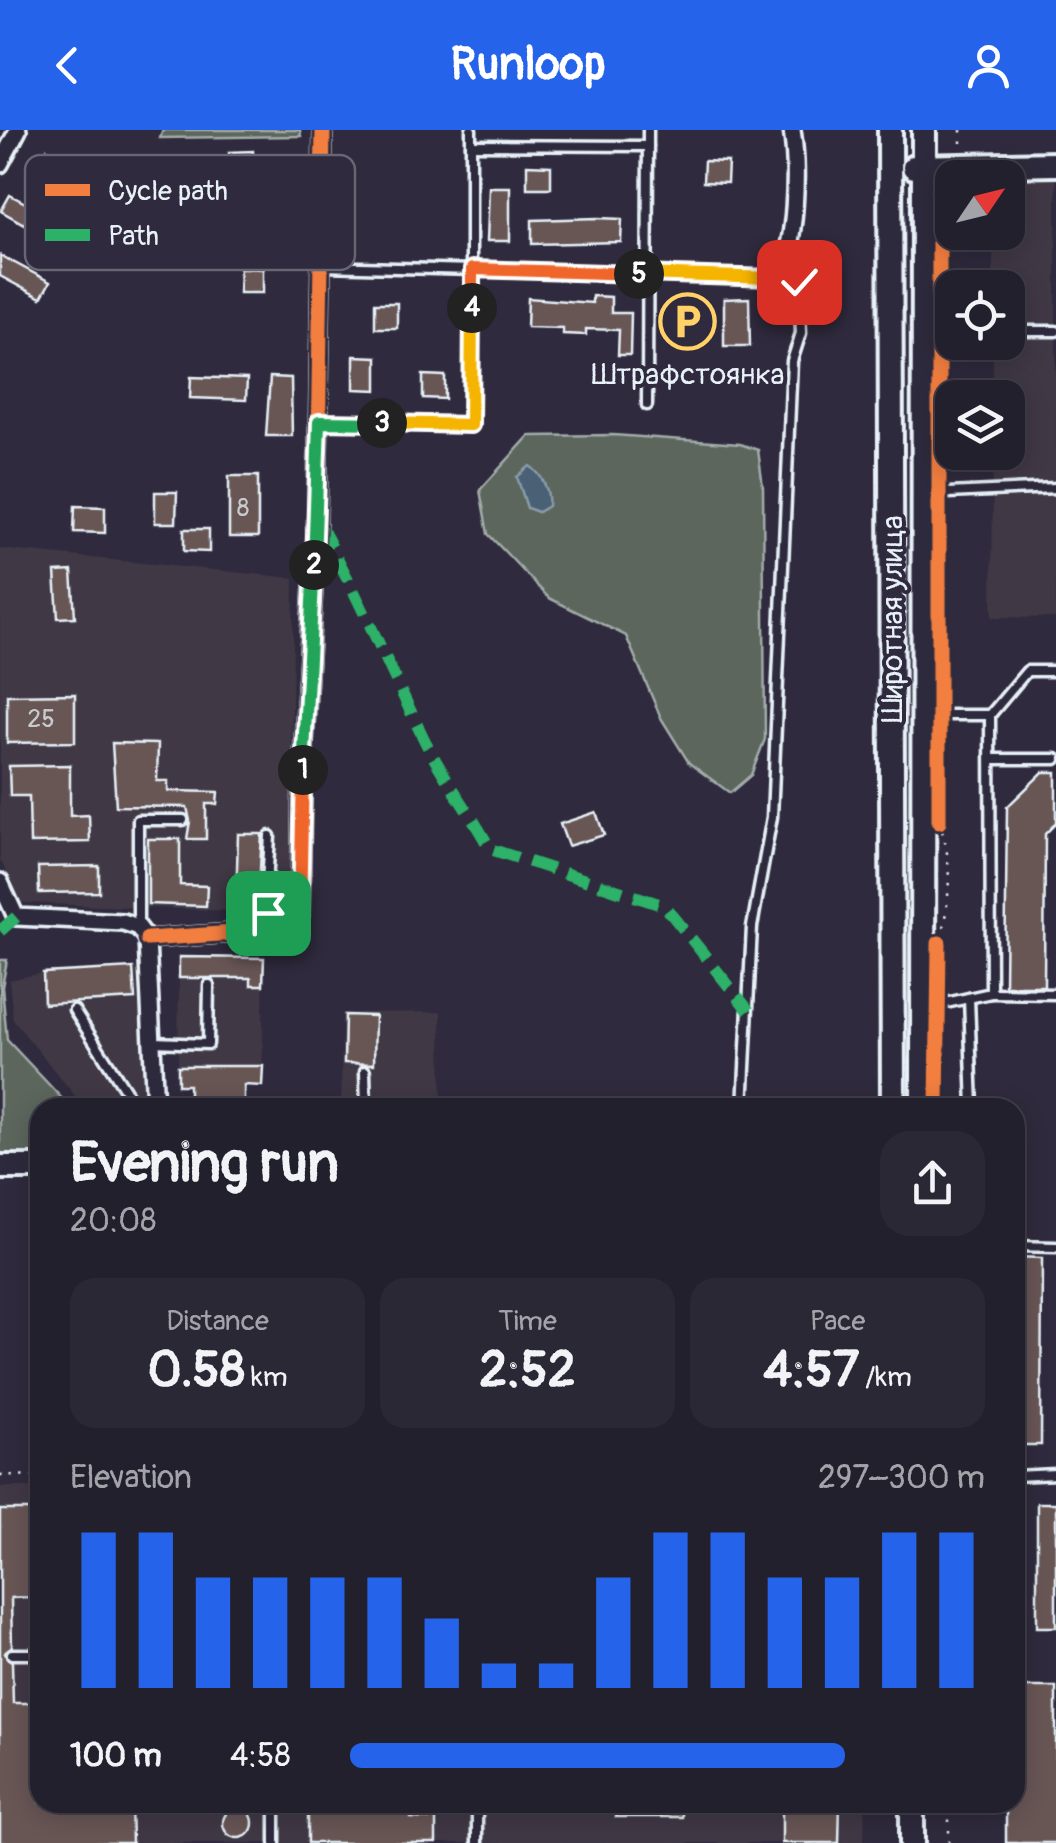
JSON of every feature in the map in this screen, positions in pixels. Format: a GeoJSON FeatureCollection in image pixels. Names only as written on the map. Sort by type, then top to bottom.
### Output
{"type":"FeatureCollection","features":[{"type":"Feature","properties":{"kind":"main road","name":"Широтная улица"},"geometry":{"type":"LineString","coordinates":[[890,130],[893,1098]]}},
{"type":"Feature","properties":{"kind":"main road","name":"Широтная улица"},"geometry":{"type":"LineString","coordinates":[[923,1098],[924,130]]}},
{"type":"Feature","properties":{"kind":"main road"},"geometry":{"type":"LineString","coordinates":[[890,167],[1056,164]]}},
{"type":"Feature","properties":{"kind":"main road"},"geometry":{"type":"LineString","coordinates":[[0,1167],[30,1167]]}},
{"type":"Feature","properties":{"kind":"main road"},"geometry":{"type":"LineString","coordinates":[[912,1813],[912,1843]]}},
{"type":"Feature","properties":{"kind":"street"},"geometry":{"type":"LineString","coordinates":[[0,164],[18,130]]}},
{"type":"Feature","properties":{"kind":"street"},"geometry":{"type":"LineString","coordinates":[[324,130],[324,155]]}},
{"type":"Feature","properties":{"kind":"street"},"geometry":{"type":"LineString","coordinates":[[777,278],[787,262],[796,155],[792,130]]}},
{"type":"Feature","properties":{"kind":"street"},"geometry":{"type":"LineString","coordinates":[[0,882],[16,917],[123,922],[143,933],[264,931],[291,924],[300,914],[322,270]]}},
{"type":"Feature","properties":{"kind":"street"},"geometry":{"type":"LineString","coordinates":[[143,933],[155,1098]]}},
{"type":"Feature","properties":{"kind":"lane"},"geometry":{"type":"LineString","coordinates":[[319,422],[471,425],[471,130]]}},
{"type":"Feature","properties":{"kind":"lane"},"geometry":{"type":"LineString","coordinates":[[646,405],[648,130]]}},
{"type":"Feature","properties":{"kind":"lane"},"geometry":{"type":"LineString","coordinates":[[472,145],[648,146]]}},
{"type":"Feature","properties":{"kind":"lane"},"geometry":{"type":"LineString","coordinates":[[355,267],[777,278],[799,282],[800,333],[792,362],[772,817],[752,927],[743,1098]]}},
{"type":"Feature","properties":{"kind":"lane"},"geometry":{"type":"LineString","coordinates":[[922,330],[935,330]]}},
{"type":"Feature","properties":{"kind":"lane"},"geometry":{"type":"LineString","coordinates":[[1025,331],[1056,331]]}},
{"type":"Feature","properties":{"kind":"lane"},"geometry":{"type":"LineString","coordinates":[[923,494],[1056,488]]}},
{"type":"Feature","properties":{"kind":"lane"},"geometry":{"type":"LineString","coordinates":[[991,994],[990,715],[1026,671],[1056,672]]}},
{"type":"Feature","properties":{"kind":"lane"},"geometry":{"type":"LineString","coordinates":[[922,715],[990,715]]}},
{"type":"Feature","properties":{"kind":"lane"},"geometry":{"type":"LineString","coordinates":[[991,760],[1056,760]]}},
{"type":"Feature","properties":{"kind":"lane"},"geometry":{"type":"LineString","coordinates":[[143,933],[138,820],[183,820]]}},
{"type":"Feature","properties":{"kind":"lane"},"geometry":{"type":"LineString","coordinates":[[264,931],[270,836]]}},
{"type":"Feature","properties":{"kind":"lane"},"geometry":{"type":"LineString","coordinates":[[152,1042],[208,1044],[209,985]]}},
{"type":"Feature","properties":{"kind":"lane"},"geometry":{"type":"LineString","coordinates":[[923,1008],[991,994],[1056,994]]}},
{"type":"Feature","properties":{"kind":"lane"},"geometry":{"type":"LineString","coordinates":[[969,998],[973,1098]]}},
{"type":"Feature","properties":{"kind":"lane"},"geometry":{"type":"LineString","coordinates":[[74,1010],[128,1098]]}},
{"type":"Feature","properties":{"kind":"lane"},"geometry":{"type":"LineString","coordinates":[[365,1071],[366,1098]]}},
{"type":"Feature","properties":{"kind":"lane"},"geometry":{"type":"LineString","coordinates":[[1025,1246],[1056,1246]]}},
{"type":"Feature","properties":{"kind":"lane"},"geometry":{"type":"LineString","coordinates":[[1025,1476],[1056,1474]]}},
{"type":"Feature","properties":{"kind":"lane"},"geometry":{"type":"LineString","coordinates":[[12,1654],[30,1654]]}},
{"type":"Feature","properties":{"kind":"lane"},"geometry":{"type":"LineString","coordinates":[[274,1813],[275,1843]]}},
{"type":"Feature","properties":{"kind":"lane"},"geometry":{"type":"LineString","coordinates":[[478,1813],[478,1843]]}},
{"type":"Feature","properties":{"kind":"path"},"geometry":{"type":"LineString","coordinates":[[939,822],[947,846],[948,907],[939,943]]}},
{"type":"Feature","properties":{"kind":"path"},"geometry":{"type":"LineString","coordinates":[[0,1475],[30,1476]]}},
{"type":"Feature","properties":{"kind":"path"},"geometry":{"type":"LineString","coordinates":[[949,1813],[949,1843]]}},
{"type":"Feature","properties":{"kind":"shaded area"},"geometry":{"type":"Polygon","coordinates":[[[1025,176],[1056,176],[1056,618],[992,617],[993,470],[1025,470],[1025,380],[993,380],[993,360],[1025,360],[1025,270],[993,270],[993,250],[1025,250],[1025,176]]]}},
{"type":"Feature","properties":{"kind":"shaded area"},"geometry":{"type":"Polygon","coordinates":[[[0,549],[294,578],[289,913],[21,903],[0,859],[0,549]]]}},
{"type":"Feature","properties":{"kind":"shaded area"},"geometry":{"type":"Polygon","coordinates":[[[179,957],[264,958],[262,1086],[178,1085],[179,957]]]}},
{"type":"Feature","properties":{"kind":"shaded area"},"geometry":{"type":"Polygon","coordinates":[[[145,970],[147,1098],[77,1098],[13,1020],[9,980],[43,973],[145,970]]]}},
{"type":"Feature","properties":{"kind":"shaded area"},"geometry":{"type":"Polygon","coordinates":[[[441,1012],[442,1098],[341,1098],[342,1013],[441,1012]]]}},
{"type":"Feature","properties":{"kind":"shaded area"},"geometry":{"type":"Polygon","coordinates":[[[0,1487],[30,1487],[30,1813],[865,1813],[864,1843],[0,1843],[0,1487]]]}},
{"type":"Feature","properties":{"kind":"green space"},"geometry":{"type":"Polygon","coordinates":[[[163,130],[300,130],[301,136],[160,138],[163,130]]]}},
{"type":"Feature","properties":{"kind":"green space"},"geometry":{"type":"Polygon","coordinates":[[[613,435],[740,444],[758,450],[763,487],[765,739],[751,775],[730,793],[689,763],[661,718],[626,636],[549,598],[488,534],[480,490],[529,436],[613,435]]]}},
{"type":"Feature","properties":{"kind":"green space"},"geometry":{"type":"Polygon","coordinates":[[[0,960],[7,960],[2,987],[7,1040],[62,1098],[30,1098],[30,1158],[0,1156],[0,960]]]}},
{"type":"Feature","properties":{"kind":"water"},"geometry":{"type":"Polygon","coordinates":[[[530,466],[541,478],[548,495],[548,506],[538,512],[527,508],[517,477],[530,466]]]}},
{"type":"Feature","properties":{"kind":"building"},"geometry":{"type":"Polygon","coordinates":[[[253,151],[253,155],[229,155],[253,151]]]}},
{"type":"Feature","properties":{"kind":"building"},"geometry":{"type":"Polygon","coordinates":[[[704,161],[728,162],[727,183],[703,182],[704,161]]]}},
{"type":"Feature","properties":{"kind":"building"},"geometry":{"type":"Polygon","coordinates":[[[527,165],[551,166],[551,188],[527,188],[527,165]]]}},
{"type":"Feature","properties":{"kind":"building"},"geometry":{"type":"Polygon","coordinates":[[[489,187],[510,187],[510,241],[487,241],[489,187]]]}},
{"type":"Feature","properties":{"kind":"building"},"geometry":{"type":"Polygon","coordinates":[[[10,195],[25,203],[25,222],[24,224],[1,211],[10,195]]]}},
{"type":"Feature","properties":{"kind":"building"},"geometry":{"type":"Polygon","coordinates":[[[622,219],[621,242],[532,244],[532,220],[622,219]]]}},
{"type":"Feature","properties":{"kind":"building"},"geometry":{"type":"Polygon","coordinates":[[[0,255],[50,282],[41,298],[0,276],[0,255]]]}},
{"type":"Feature","properties":{"kind":"building"},"geometry":{"type":"Polygon","coordinates":[[[240,270],[263,270],[263,293],[239,293],[240,270]]]}},
{"type":"Feature","properties":{"kind":"building"},"geometry":{"type":"Polygon","coordinates":[[[592,296],[611,297],[611,313],[631,313],[630,355],[618,355],[619,330],[586,329],[586,335],[563,334],[563,328],[527,327],[528,298],[592,303],[592,296]]]}},
{"type":"Feature","properties":{"kind":"building"},"geometry":{"type":"Polygon","coordinates":[[[749,298],[750,346],[724,346],[724,299],[749,298]]]}},
{"type":"Feature","properties":{"kind":"building"},"geometry":{"type":"Polygon","coordinates":[[[375,303],[397,303],[397,328],[375,328],[375,303]]]}},
{"type":"Feature","properties":{"kind":"building"},"geometry":{"type":"Polygon","coordinates":[[[354,356],[377,357],[377,390],[354,389],[354,356]]]}},
{"type":"Feature","properties":{"kind":"building"},"geometry":{"type":"Polygon","coordinates":[[[423,375],[445,376],[445,399],[423,398],[423,375]]]}},
{"type":"Feature","properties":{"kind":"building"},"geometry":{"type":"Polygon","coordinates":[[[191,377],[247,379],[246,400],[190,398],[191,377]]]}},
{"type":"Feature","properties":{"kind":"building"},"geometry":{"type":"Polygon","coordinates":[[[270,377],[291,378],[292,436],[266,436],[270,377]]]}},
{"type":"Feature","properties":{"kind":"building"},"geometry":{"type":"Polygon","coordinates":[[[229,476],[258,476],[258,537],[229,537],[229,476]]]}},
{"type":"Feature","properties":{"kind":"building"},"geometry":{"type":"Polygon","coordinates":[[[155,492],[177,492],[176,523],[155,523],[155,492]]]}},
{"type":"Feature","properties":{"kind":"building"},"geometry":{"type":"Polygon","coordinates":[[[75,506],[105,507],[105,533],[74,532],[75,506]]]}},
{"type":"Feature","properties":{"kind":"building"},"geometry":{"type":"Polygon","coordinates":[[[184,529],[209,529],[209,552],[184,551],[184,529]]]}},
{"type":"Feature","properties":{"kind":"building"},"geometry":{"type":"Polygon","coordinates":[[[72,571],[75,617],[58,618],[55,572],[72,571]]]}},
{"type":"Feature","properties":{"kind":"building"},"geometry":{"type":"Polygon","coordinates":[[[75,694],[75,742],[7,743],[7,695],[75,694]]]}},
{"type":"Feature","properties":{"kind":"building"},"geometry":{"type":"Polygon","coordinates":[[[112,743],[158,744],[157,781],[168,781],[168,791],[218,792],[217,804],[206,804],[206,839],[187,839],[187,807],[116,806],[112,743]]]}},
{"type":"Feature","properties":{"kind":"building"},"geometry":{"type":"Polygon","coordinates":[[[70,765],[70,816],[89,815],[90,842],[30,843],[29,796],[10,796],[9,766],[70,765]]]}},
{"type":"Feature","properties":{"kind":"building"},"geometry":{"type":"Polygon","coordinates":[[[1043,772],[1056,772],[1056,823],[1045,834],[1044,986],[1005,986],[1007,807],[1043,772]]]}},
{"type":"Feature","properties":{"kind":"building"},"geometry":{"type":"Polygon","coordinates":[[[596,812],[604,835],[568,846],[560,824],[596,812]]]}},
{"type":"Feature","properties":{"kind":"building"},"geometry":{"type":"Polygon","coordinates":[[[238,834],[262,834],[258,904],[236,903],[238,834]]]}},
{"type":"Feature","properties":{"kind":"building"},"geometry":{"type":"Polygon","coordinates":[[[148,839],[180,839],[180,885],[207,886],[206,906],[148,904],[148,839]]]}},
{"type":"Feature","properties":{"kind":"building"},"geometry":{"type":"Polygon","coordinates":[[[99,866],[99,892],[39,893],[38,867],[99,866]]]}},
{"type":"Feature","properties":{"kind":"building"},"geometry":{"type":"Polygon","coordinates":[[[179,957],[264,958],[263,985],[251,985],[251,978],[179,978],[179,957]]]}},
{"type":"Feature","properties":{"kind":"building"},"geometry":{"type":"Polygon","coordinates":[[[133,968],[135,999],[44,1004],[43,973],[133,968]]]}},
{"type":"Feature","properties":{"kind":"building"},"geometry":{"type":"Polygon","coordinates":[[[345,1015],[375,1016],[374,1064],[344,1063],[345,1015]]]}},
{"type":"Feature","properties":{"kind":"building"},"geometry":{"type":"Polygon","coordinates":[[[178,1066],[263,1066],[262,1086],[244,1085],[244,1098],[189,1098],[189,1085],[178,1085],[178,1066]]]}},
{"type":"Feature","properties":{"kind":"building"},"geometry":{"type":"Polygon","coordinates":[[[1025,1257],[1042,1258],[1041,1445],[1025,1445],[1025,1257]]]}},
{"type":"Feature","properties":{"kind":"building"},"geometry":{"type":"Polygon","coordinates":[[[1037,1503],[1056,1503],[1056,1627],[1037,1627],[1037,1503]]]}},
{"type":"Feature","properties":{"kind":"building"},"geometry":{"type":"Polygon","coordinates":[[[0,1510],[30,1510],[30,1597],[11,1598],[12,1646],[5,1653],[12,1662],[13,1703],[30,1703],[30,1813],[131,1813],[132,1843],[0,1843],[0,1510]]]}},
{"type":"Feature","properties":{"kind":"building"},"geometry":{"type":"Polygon","coordinates":[[[1025,1687],[1056,1687],[1056,1843],[1006,1843],[1006,1813],[1025,1813],[1025,1687]]]}},
{"type":"Feature","properties":{"kind":"building"},"geometry":{"type":"Polygon","coordinates":[[[228,1813],[248,1813],[251,1829],[238,1838],[228,1833],[223,1823],[228,1813]]]}},
{"type":"Feature","properties":{"kind":"building"},"geometry":{"type":"Polygon","coordinates":[[[308,1813],[411,1813],[411,1818],[436,1819],[436,1843],[308,1843],[308,1813]]]}},
{"type":"Feature","properties":{"kind":"building"},"geometry":{"type":"Polygon","coordinates":[[[616,1813],[682,1813],[682,1817],[616,1817],[616,1813]]]}},
{"type":"Feature","properties":{"kind":"building"},"geometry":{"type":"Polygon","coordinates":[[[782,1813],[840,1813],[839,1843],[782,1843],[782,1813]]]}},
{"type":"Feature","properties":{"kind":"marked path"},"geometry":{"type":"LineString","coordinates":[[320,525],[430,750],[490,849],[665,906],[749,1011]]}},
{"type":"Feature","properties":{"kind":"marked path"},"geometry":{"type":"LineString","coordinates":[[0,931],[16,917]]}},
{"type":"Feature","properties":{"kind":"cycle path"},"geometry":{"type":"LineString","coordinates":[[323,130],[323,155]]}},
{"type":"Feature","properties":{"kind":"cycle path"},"geometry":{"type":"LineString","coordinates":[[939,250],[939,822]]}},
{"type":"Feature","properties":{"kind":"cycle path"},"geometry":{"type":"LineString","coordinates":[[147,939],[278,930],[300,914],[302,776],[317,519],[321,270]]}},
{"type":"Feature","properties":{"kind":"cycle path"},"geometry":{"type":"LineString","coordinates":[[937,1098],[939,943]]}},
{"type":"Feature","properties":{"kind":"place","name":"Штрафстоянка"},"geometry":{"type":"Point","coordinates":[688,322]}},
{"type":"Feature","properties":{"kind":"route"},"geometry":{"type":"LineString","coordinates":[[268,913],[264,931],[291,924],[300,914],[302,776],[319,422],[471,425],[472,269],[777,278],[799,282]]}}]}
